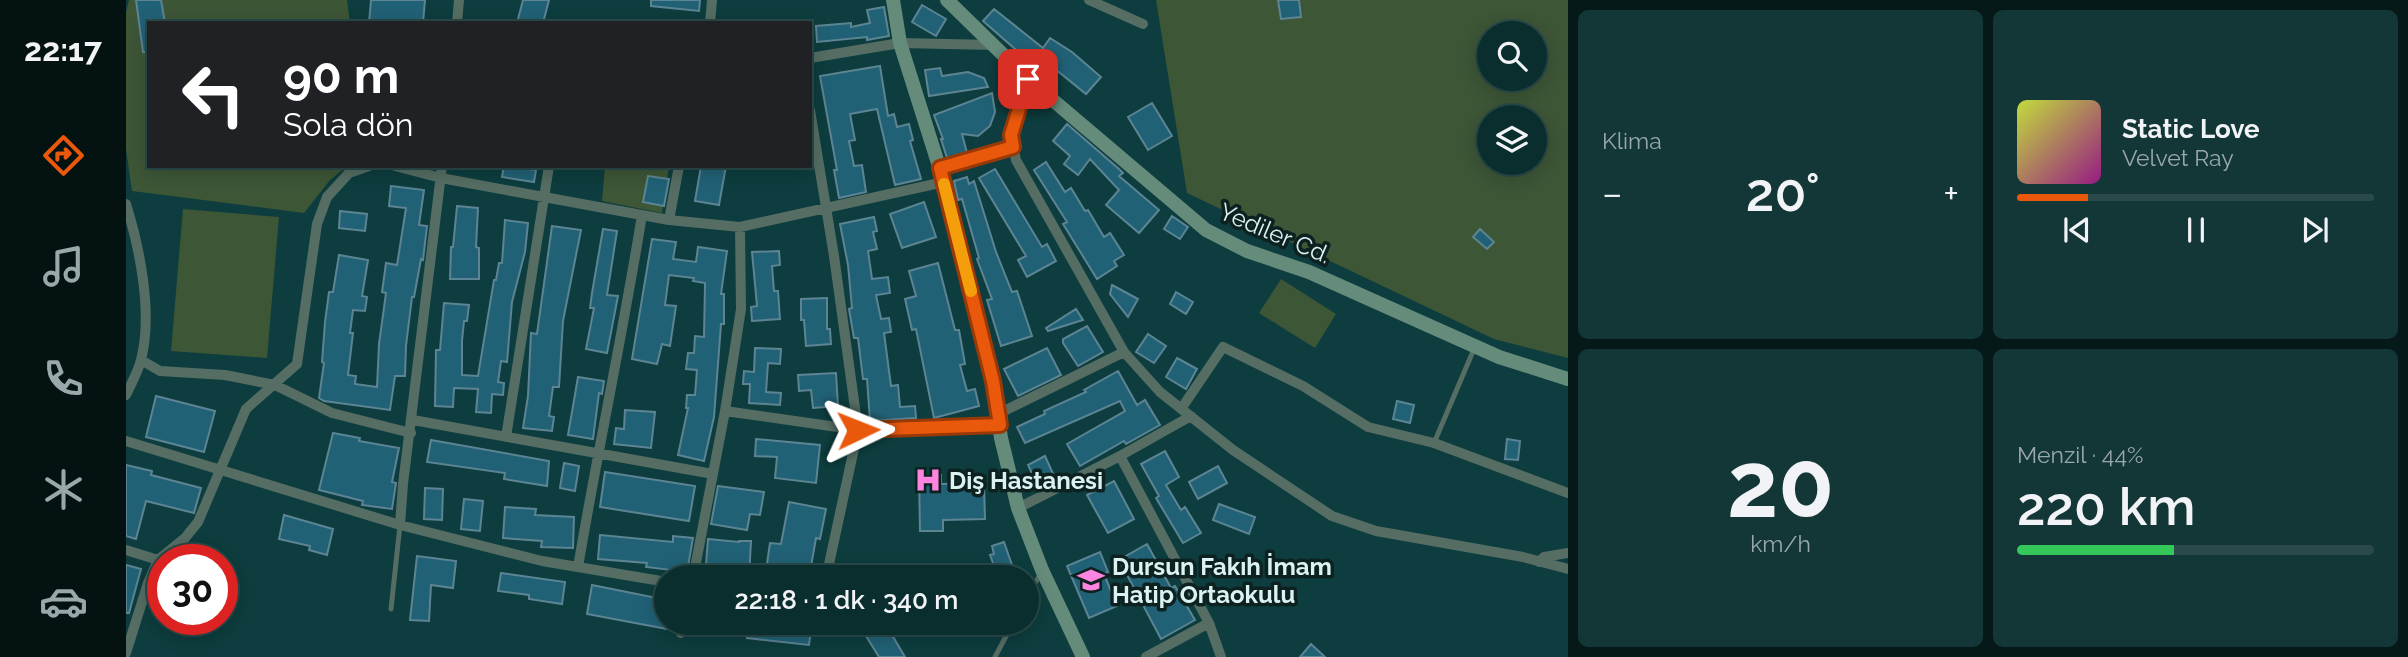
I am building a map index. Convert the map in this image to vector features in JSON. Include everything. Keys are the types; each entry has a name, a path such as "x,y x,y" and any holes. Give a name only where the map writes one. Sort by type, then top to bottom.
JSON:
{"street":[{"path":"458,21 459,0"},
{"path":"710,21 712,0"},
{"path":"893,0 900,43 942,175 993,381 1018,508 1042,570 1083,657"},
{"name":"Yediler Cd.","path":"947,0 1028,79 1206,230 1247,251 1309,272 1475,347 1532,369 1568,379"},
{"path":"1089,0 1143,23"},
{"path":"812,58 900,43 995,45"},
{"path":"1028,79 1011,135 1016,160 1124,352 1160,392 1233,450 1332,516 1376,531 1523,557 1568,569"},
{"path":"812,122 858,430 829,565"},
{"path":"410,168 441,172 544,197 668,220 740,228 826,209 942,175 1013,147"},
{"path":"178,544 198,522 246,409 297,364 317,224 327,197 349,173 363,168"},
{"path":"506,437 549,168"},
{"path":"668,220 679,168"},
{"path":"400,525 441,172"},
{"path":"126,204 136,236 145,321 141,360 126,395"},
{"path":"578,567 642,215"},
{"path":"696,565 741,309 740,228"},
{"path":"1181,409 1223,346 1303,386 1368,427 1433,443 1568,493"},
{"path":"725,411 858,430 999,419 1124,352"},
{"path":"141,360 160,371 225,375 275,385 332,413 411,433"},
{"path":"1018,508 1191,416"},
{"path":"413,420 713,474"},
{"path":"126,440 400,525 542,561 654,580"},
{"path":"1120,456 1209,623 1221,657"},
{"path":"126,550 147,557"},
{"path":"1539,562 1544,557 1568,553"},
{"path":"126,653 147,586"},
{"path":"1146,657 1209,623"}],"lane":[{"path":"1433,443 1475,347"},
{"path":"390,609 400,525"},
{"path":"1039,575 1042,570"},
{"path":"995,657 1007,635"}],"green space":[{"path":"129,0 347,0 350,21 147,21 147,168 345,168 330,180 304,213 132,191 126,149 126,12"},
{"path":"1156,0 1568,0 1568,358 1494,339 1187,193"},
{"path":"605,168 669,168 662,213 602,201"},
{"path":"183,209 279,217 267,358 171,351"},
{"path":"1281,279 1336,314 1315,348 1259,313"}],"building":[{"path":"136,0 161,0 165,21 147,21 147,52 143,52"},
{"path":"371,0 425,0 423,21 369,21"},
{"path":"523,0 549,0 544,21 518,21"},
{"path":"651,0 700,0 699,11 651,6"},
{"path":"1278,0 1299,0 1301,17 1281,19"},
{"path":"922,5 946,19 936,36 912,22"},
{"path":"884,7 889,36 867,40 867,37 817,42 816,26 851,23 851,27 870,23 867,10"},
{"path":"994,9 1043,48 1050,38 1072,52 1101,77 1086,94 1049,64 1047,67 1026,53 1023,56 983,21"},
{"path":"880,66 888,116 894,114 897,127 909,124 913,140 910,141 921,179 895,185 877,109 850,114 855,140 849,141 854,166 862,165 866,192 839,198 834,170 837,170 820,76"},
{"path":"940,68 942,76 968,72 984,78 988,87 929,96 925,70"},
{"path":"992,93 995,112 990,126 978,136 962,134 967,153 947,158 934,115"},
{"path":"1152,103 1172,136 1148,150 1128,117"},
{"path":"1067,124 1119,169 1123,173 1119,176 1159,210 1139,233 1106,205 1119,190 1090,159 1078,175 1064,164 1070,156 1053,141"},
{"path":"1046,162 1065,192 1071,188 1104,237 1110,233 1124,255 1114,261 1117,266 1097,279 1063,224 1067,222 1034,170"},
{"path":"504,168 536,170 534,182 502,177"},
{"path":"701,168 726,168 719,205 695,201"},
{"path":"995,169 1042,247 1047,244 1056,261 1027,277 1018,260 1026,256 979,178"},
{"path":"648,176 669,179 664,206 643,202"},
{"path":"967,177 969,184 974,181 996,252 1012,292 1017,291 1032,336 1001,346 987,300 992,299 954,181"},
{"path":"391,186 424,190 419,225 427,226 423,260 421,259 412,297 405,376 395,376 390,410 324,401 319,398 324,363 325,322 329,292 333,292 339,255 368,260 362,296 367,297 365,311 353,310 348,375 356,376 355,384 377,387 379,344 386,293 382,292 386,263 397,265 406,208 389,206"},
{"path":"924,202 936,237 902,248 890,214"},
{"path":"457,206 478,208 476,247 479,248 479,279 450,279"},
{"path":"340,211 367,214 365,231 339,228"},
{"path":"1172,216 1188,227 1180,239 1164,229"},
{"path":"874,217 877,231 873,232 877,249 868,251 872,279 888,277 890,293 876,295 881,319 889,318 891,332 884,333 891,386 898,385 900,407 915,406 916,418 870,421 867,379 863,379 858,338 854,338 849,309 852,308 848,265 840,224"},
{"path":"505,220 528,223 525,252 512,302 507,362 501,361 498,382 504,383 503,395 492,394 491,413 476,412 478,389 454,388 453,407 435,406 436,350 440,350 444,303 469,305 462,341 462,375 478,376 494,280 499,263 502,263"},
{"path":"552,226 581,230 563,321 559,387 553,387 549,416 554,417 552,431 523,428 528,396 531,333 537,334"},
{"path":"603,229 617,231 607,295 618,296 607,353 586,349 594,308 590,308"},
{"path":"1480,229 1494,242 1487,249 1473,237"},
{"path":"652,239 676,242 673,259 696,262 698,247 727,251 721,294 724,294 724,324 721,324 714,417 704,461 678,455 688,408 687,395 695,395 697,370 686,369 688,353 694,353 695,336 704,337 705,283 693,281 694,278 669,275 665,305 676,306 670,346 662,344 657,364 632,359"},
{"path":"779,251 780,265 772,266 774,291 778,291 780,319 752,321 751,307 757,306 752,252"},
{"path":"938,263 955,330 959,330 965,364 960,365 967,391 975,389 979,406 934,418 916,329 912,330 905,299 916,296 909,271"},
{"path":"1112,285 1138,299 1128,317 1110,294"},
{"path":"1176,292 1193,302 1186,314 1170,304"},
{"path":"827,298 827,329 830,329 831,344 806,346 804,320 801,320 801,299"},
{"path":"1076,309 1083,320 1048,331 1046,328"},
{"path":"1087,326 1103,352 1078,366 1063,339"},
{"path":"1148,334 1166,346 1154,363 1136,352"},
{"path":"755,348 781,349 780,364 768,363 766,392 781,393 780,405 749,403 750,384 743,384 744,371 754,372"},
{"path":"1047,348 1061,375 1018,396 1004,369"},
{"path":"1177,358 1197,369 1186,389 1166,377"},
{"path":"1118,371 1137,405 1145,400 1160,425 1126,444 1124,441 1080,466 1067,444 1125,411 1120,401 1025,443 1017,427 1086,392 1084,390"},
{"path":"836,373 838,406 813,408 811,390 799,391 798,375"},
{"path":"578,377 604,381 602,394 599,393 593,439 568,435"},
{"path":"156,396 215,411 204,452 146,437"},
{"path":"1397,401 1414,405 1410,423 1393,419"},
{"path":"625,410 655,412 651,448 614,444 616,428 624,429"},
{"path":"333,433 399,448 392,482 396,483 392,509 362,505 363,501 319,490"},
{"path":"756,439 820,445 816,483 775,478 777,457 755,456"},
{"path":"1507,439 1520,441 1518,460 1505,459"},
{"path":"431,440 549,461 547,486 504,479 505,473 427,462"},
{"path":"1165,451 1179,477 1166,485 1181,510 1185,507 1201,533 1183,543 1156,498 1159,496 1141,464"},
{"path":"1045,456 1055,478 1038,486 1028,465"},
{"path":"564,463 579,466 575,491 560,488"},
{"path":"126,465 152,471 151,475 201,488 194,513 146,501 136,539 126,536"},
{"path":"1218,466 1227,483 1198,499 1189,482"},
{"path":"605,472 695,486 689,521 600,507"},
{"path":"941,475 941,484 984,483 985,519 943,520 943,531 920,531 919,476"},
{"path":"1114,481 1134,519 1108,533 1087,495"},
{"path":"718,486 764,492 760,515 750,514 747,530 711,524"},
{"path":"425,488 443,489 442,520 424,519"},
{"path":"464,499 483,501 480,531 461,529"},
{"path":"789,502 826,509 820,539 816,538 811,565 767,565 770,543 781,544"},
{"path":"1219,504 1255,517 1249,534 1213,520"},
{"path":"505,507 536,509 535,515 574,517 573,548 541,547 542,541 503,538"},
{"path":"284,515 333,529 327,555 309,550 310,546 279,539"},
{"path":"600,535 673,542 673,536 693,538 688,565 654,565 654,568 646,567 647,563 598,559"},
{"path":"708,539 751,541 750,565 706,565"},
{"path":"1004,542 1012,565 994,565 990,555 994,554 992,546"},
{"path":"1147,544 1171,588 1175,586 1195,620 1161,639 1119,560"},
{"path":"1100,552 1108,572 1104,574 1117,606 1089,618 1067,566"},
{"path":"417,556 456,561 453,588 431,585 429,621 410,620"},
{"path":"126,565 141,569 129,613 126,613"},
{"path":"501,573 565,582 562,604 529,599 529,595 498,591"},
{"path":"592,585 654,597 654,627 587,614"},
{"path":"748,635 810,635 809,645 747,638"},
{"path":"865,635 892,635 905,657 879,657"},
{"path":"1311,644 1325,657 1300,657"}],"slow traffic":[{"path":"944,184 971,291"}],"place":[{"name":"Diş Hastanesi","path":"928,480"},
{"name":"Dursun Fakıh İmam Hatip Ortaokulu","path":"1091,580"}],"route":[{"path":"858,430 1000,425 993,381 940,168 1013,147 1011,135 1028,79"}]}
